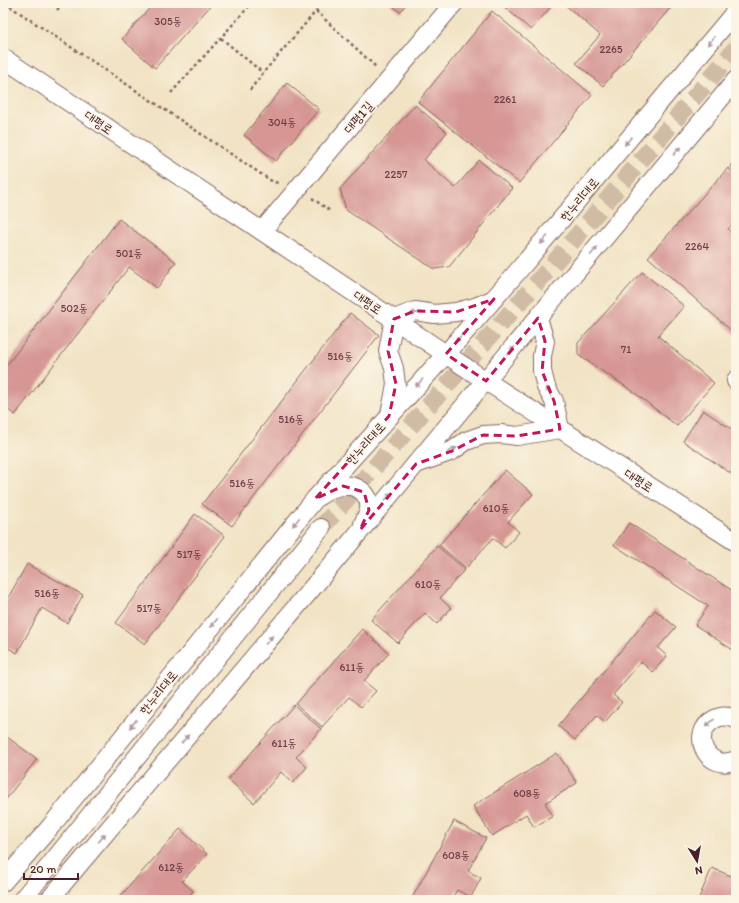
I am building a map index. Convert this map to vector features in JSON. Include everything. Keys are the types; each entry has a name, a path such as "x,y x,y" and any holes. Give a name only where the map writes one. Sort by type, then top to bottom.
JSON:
{"street":[{"name":"대평1길","path":"262,230 454,3"},
{"name":"한누리대로","path":"3,882 56,820 314,499 494,299 736,11"},
{"name":"대평로","path":"3,58 486,381 736,542"},
{"path":"49,900 486,381 736,80"},
{"path":"389,416 394,400 396,384 394,368 388,352 394,319 415,311 435,314 456,312 476,307 494,299"},
{"path":"416,464 452,451 466,441 483,434 517,436 560,429 554,401 546,387 542,371 542,356 545,341 538,318"},
{"path":"314,499 328,490 343,486 356,487 364,492 369,500 369,510 360,530"},
{"path":"22,900 322,528"},
{"path":"736,719 725,716 718,717 712,720 702,733 702,742 708,756 715,761 723,763 736,760"}],"path":[{"path":"5,3 273,182 285,184"},
{"path":"57,10 63,3"},
{"path":"171,93 252,3"},
{"path":"250,90 323,3"},
{"path":"316,10 376,68"},
{"path":"221,38 263,73"}],"highlighted area":[{"path":"494,299 446,354 486,381 538,318 545,341 542,371 554,401 560,429 517,436 483,435 452,451 416,464 360,530 369,510 364,492 343,486 315,499 389,416 396,384 388,351 394,319 415,311 456,312"}],"building":[{"path":"154,3 213,3 155,68 122,39"},
{"path":"389,3 407,3 400,12"},
{"path":"500,3 554,3 531,30"},
{"path":"563,3 668,3 672,6 603,86 576,63 600,35"},
{"path":"492,11 592,95 519,183 418,102"},
{"path":"287,83 319,109 276,161 244,135"},
{"path":"415,105 447,132 424,160 455,188 479,160 512,188 449,267 434,269 346,210 340,189"},
{"path":"736,159 736,170 730,166"},
{"path":"728,168 736,175 736,220 728,229 736,236 735,334 648,257"},
{"path":"119,219 176,262 157,288 129,267 15,415 3,406 3,370"},
{"path":"642,272 684,306 658,336 714,383 677,426 631,390 578,355 578,343"},
{"path":"350,313 379,335 232,526 202,504"},
{"path":"703,410 736,432 736,477 683,441"},
{"path":"505,470 533,494 508,522 519,532 505,548 493,538 466,568 439,545"},
{"path":"195,514 225,536 145,644 116,623"},
{"path":"629,523 736,593 736,652 695,625 708,606 614,545"},
{"path":"437,546 465,569 440,598 451,608 437,624 425,613 398,643 371,620"},
{"path":"27,564 83,595 67,623 42,608 17,653 3,645 3,607"},
{"path":"655,610 676,627 658,648 667,656 653,672 641,662 613,695 622,702 605,722 597,715 575,740 558,726"},
{"path":"362,629 389,653 364,681 376,691 361,707 349,697 322,727 296,704"},
{"path":"294,705 321,729 296,757 307,767 293,783 281,772 254,803 228,779"},
{"path":"7,737 37,759 3,803 3,742"},
{"path":"557,753 577,783 545,803 553,816 534,827 526,814 492,836 473,806"},
{"path":"454,821 486,838 468,871 481,878 471,897 457,890 451,900 411,900"},
{"path":"180,829 207,854 182,881 193,891 186,900 171,900 167,897 165,900 117,900"},
{"path":"712,868 736,878 736,900 698,900"}],"tunnel":[{"path":"321,528 548,270 736,48"}]}
